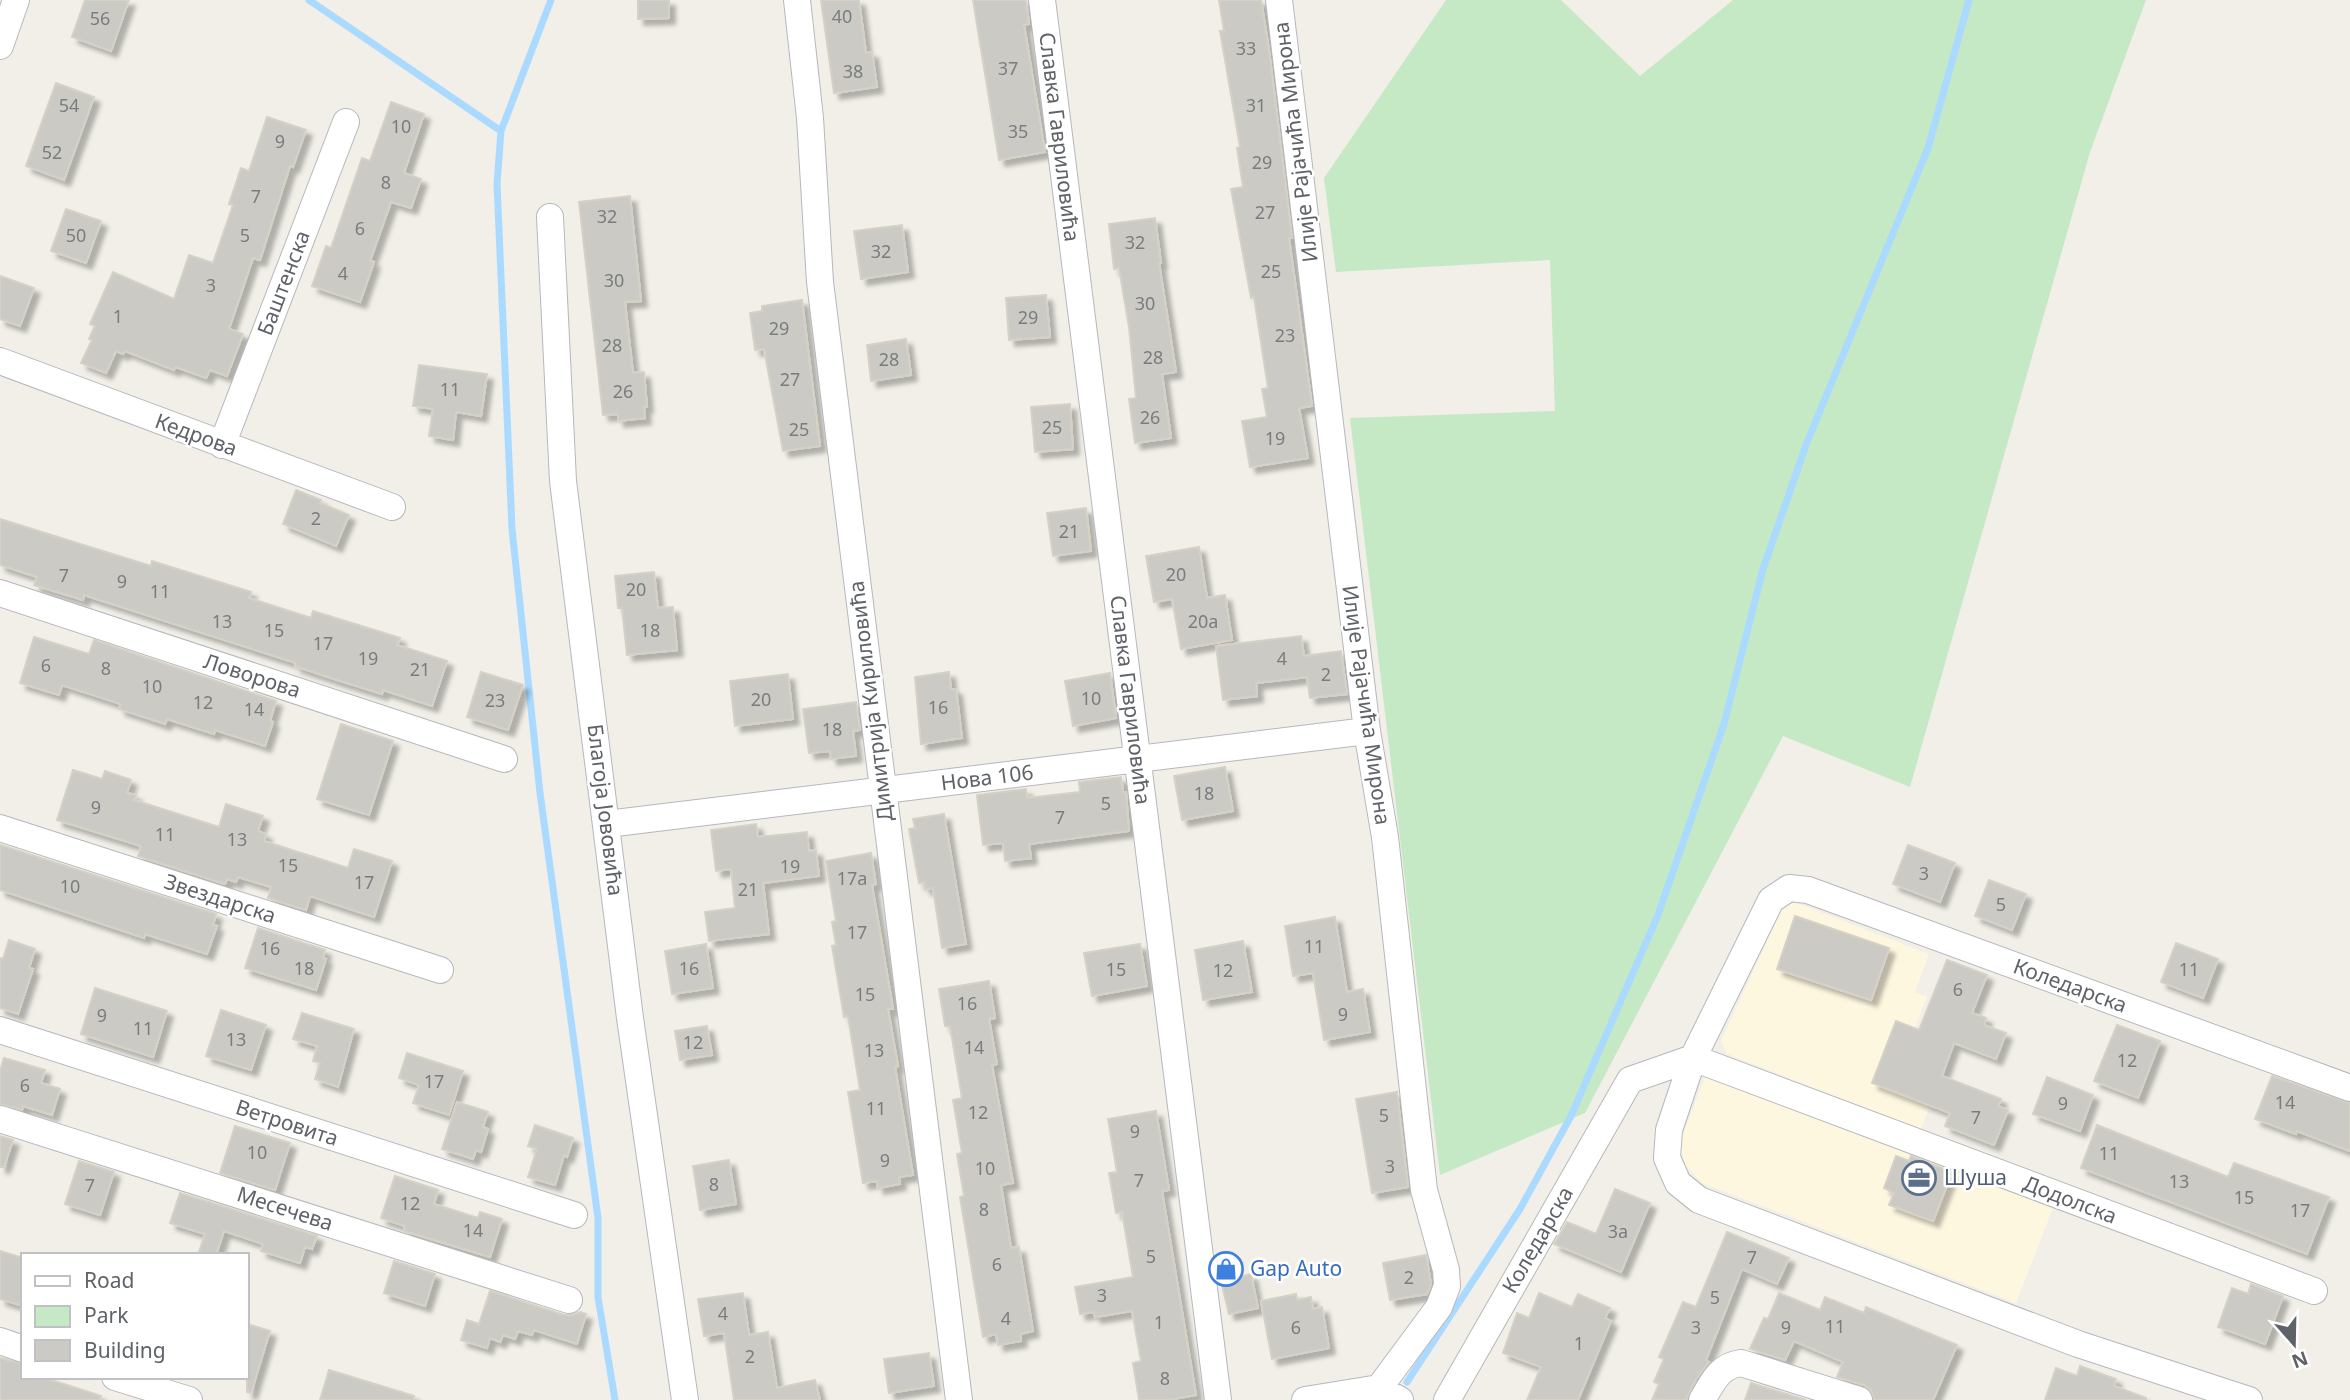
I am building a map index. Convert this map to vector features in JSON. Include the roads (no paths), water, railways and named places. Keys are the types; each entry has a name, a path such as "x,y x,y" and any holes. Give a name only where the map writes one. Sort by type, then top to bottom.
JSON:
{"street":[{"path":"0,46 16,0"},
{"name":"Димитрија Кириловића","path":"797,0 810,118 820,282 959,1400"},
{"name":"Славка Гавриловића","path":"1042,0 1218,1400"},
{"name":"Илије Рајачића Мирона","path":"1279,0 1367,731 1385,836 1424,1190 1446,1270 1447,1286 1439,1307 1390,1394"},
{"name":"Баштенска","path":"222,445 346,122"},
{"name":"Благоја Јововића","path":"550,217 563,481 630,1018 685,1400"},
{"name":"Кедрова","path":"0,362 392,507"},
{"name":"Ловорова","path":"0,593 504,759"},
{"name":"Нова 106","path":"607,824 1367,731"},
{"name":"Звездарска","path":"0,828 440,970"},
{"name":"Коледарска","path":"1693,1058 1771,900 1789,888 1808,890 2350,1088"},
{"name":"Ветровита","path":"0,1030 574,1215"},
{"path":"1630,1080 1693,1058"},
{"path":"1693,1058 1669,1130 1667,1158 1678,1183 1699,1200 2078,1344 2249,1400"},
{"name":"Додолска","path":"1693,1058 2314,1291"},
{"path":"1630,1080 1652,1082 1665,1089 1678,1103"},
{"name":"Коледарска","path":"1447,1400 1630,1080"},
{"name":"Месечева","path":"0,1119 569,1300"},
{"path":"0,1342 21,1348"},
{"path":"1702,1400 1723,1368 1741,1363 1859,1400"},
{"path":"121,1379 189,1400"},
{"path":"1306,1400 1390,1394"}],"waterway":[{"path":"309,0 501,131"},
{"path":"551,0 501,131 497,184 512,529 540,793 598,1218 598,1297 615,1400"},
{"path":"1407,1382 1520,1209 1571,1116 1658,915 1724,724 1763,569 1806,445 1928,148 1969,0"}],"place":[{"name":"Шуша","path":"1919,1178"},
{"name":"Gap Auto","path":"1226,1269"}]}
